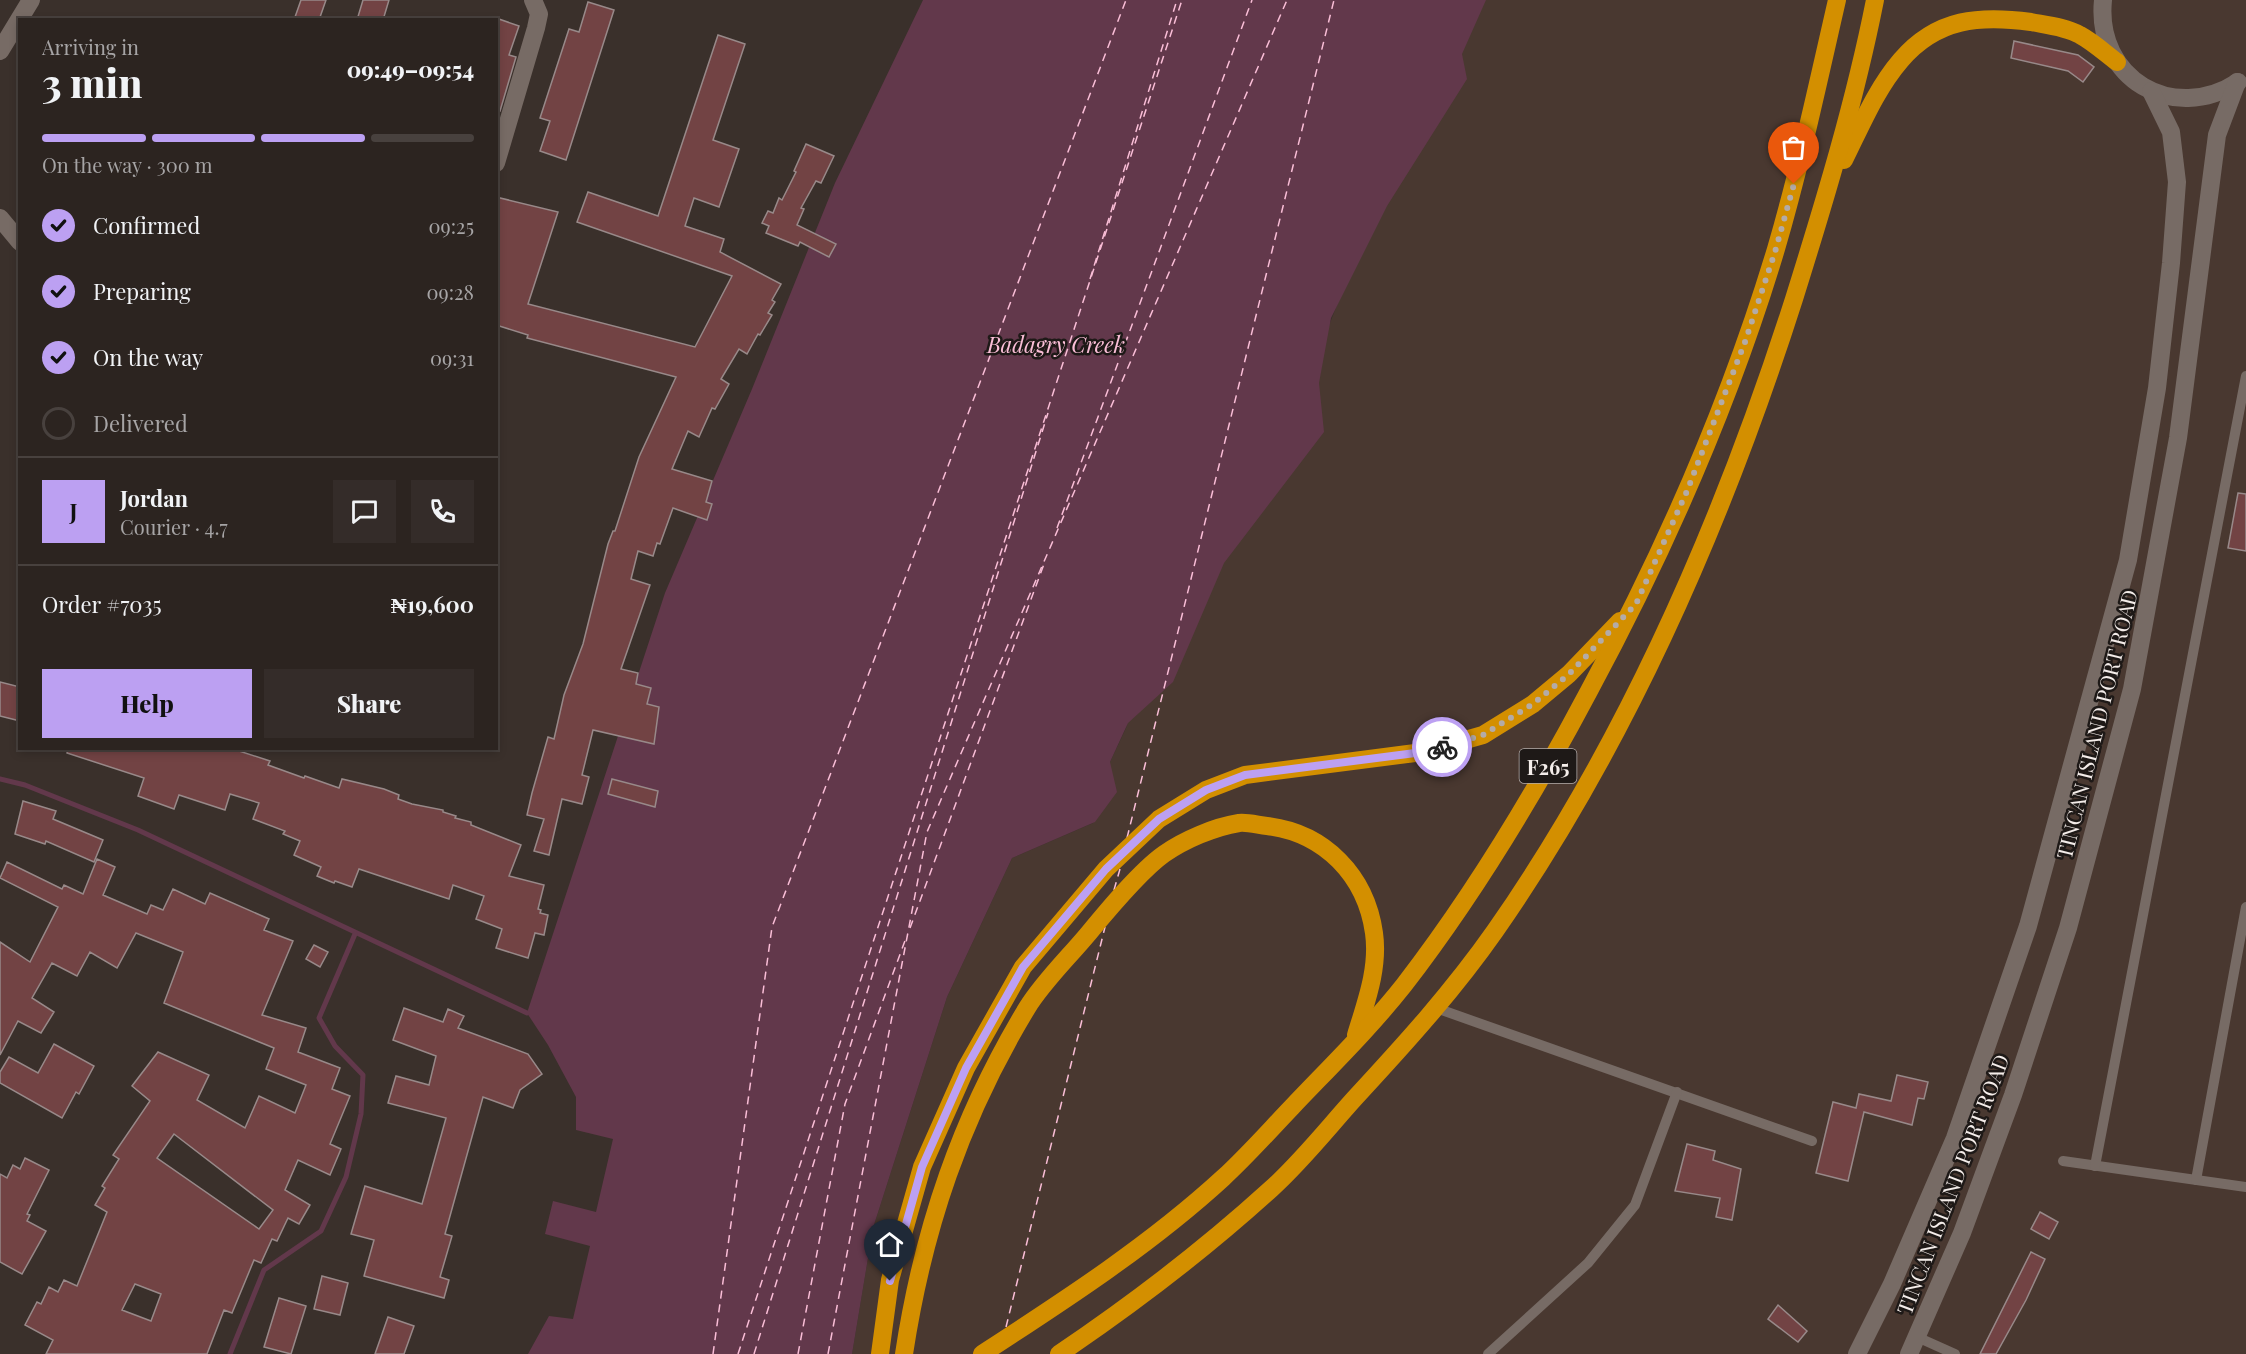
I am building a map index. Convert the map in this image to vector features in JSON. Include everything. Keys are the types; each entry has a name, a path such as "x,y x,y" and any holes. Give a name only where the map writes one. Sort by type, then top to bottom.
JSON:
{"highway":[{"name":"F265","path":"983,1354 1114,1264 1194,1204 1227,1175 1354,1042 1403,985 1489,864 1561,744 1636,604 1687,491 1745,342 1772,262 1800,162 1838,0"},
{"name":"F265","path":"1059,1354 1191,1259 1274,1186 1436,1008 1495,930 1556,834 1608,744 1664,636 1716,520 1764,391 1828,191 1875,0"},
{"path":"1828,191 1878,93 1902,60 1929,34 1967,20 2000,18 2050,25 2079,34 2117,62"},
{"path":"880,1354 890,1281 922,1167 966,1068 1023,967 1106,869 1159,819 1206,790 1245,775 1423,752 1483,735 1533,704 1569,674 1636,604"},
{"path":"904,1354 913,1293 939,1194 974,1108 1028,1006 1108,910 1163,855 1203,834 1240,823 1282,828 1314,841 1340,861 1363,890 1374,933 1375,968 1354,1042"}],"street":[{"path":"20,18 31,0"},
{"path":"498,156 536,28 539,14 533,0"},
{"path":"2103,0 2104,33 2117,62 2138,83 2151,91 2180,99 2195,98 2210,96 2242,79"},
{"path":"0,51 18,21"},
{"name":"TINCAN ISLAND PORT ROAD","path":"1909,1354 1962,1233 2017,1084 2068,928 2132,689 2178,438 2217,135 2242,79"},
{"name":"TINCAN ISLAND PORT ROAD","path":"1857,1354 1892,1284 1955,1138 2020,948 2128,560 2157,388 2171,263 2177,182 2171,132 2151,91"},
{"path":"0,218 18,240"}],"lane":[{"path":"2095,1166 2246,376"},
{"path":"2196,1180 2246,908"},
{"path":"1436,1008 1812,1141"},
{"path":"1488,1354 1588,1263 1635,1205 1677,1092"},
{"path":"2063,1161 2246,1187"},
{"path":"1917,1337 1954,1354"}],"shaded area":[{"path":"1458,0 2246,0 2246,1354 852,1354 873,1228 947,997 1012,858 1093,823 1110,762 1126,728 1153,647 1330,323"}],"water":[{"name":"Badagry Creek","path":"923,0 1486,0 1462,54 1467,79 1387,206 1331,318 1319,383 1324,432 1224,563 1173,682 1128,723 1110,762 1117,792 1095,822 1012,858 947,997 873,1228 852,1354 528,1354 549,1316 573,1319 590,1246 545,1234 553,1201 596,1212 613,1139 576,1130 576,1097 548,1045 527,1013 665,593 752,389 835,183"}],"building":[{"path":"301,0 326,0 320,18 295,18"},
{"path":"363,0 389,0 384,18 358,18"},
{"path":"588,2 614,10 566,160 540,151 550,121 540,118 569,29 579,32"},
{"path":"498,19 519,26 509,55 516,57 500,111 498,110"},
{"path":"718,35 745,44 713,140 739,149 719,207 694,198 685,226 724,239 720,252 781,284 772,300 775,302 768,313 772,315 747,354 739,349 721,379 729,384 715,409 712,408 699,437 688,431 672,469 712,481 706,502 712,504 707,520 673,508 660,544 657,543 653,556 638,551 631,579 650,585 621,669 638,673 636,684 651,688 647,704 659,707 654,744 593,730 582,775 589,777 582,804 562,799 549,855 534,851 544,819 527,815 532,793 548,737 554,739 564,695 583,644 608,544 615,531 639,457 676,377 527,338 528,335 498,326 498,197 558,212 528,304 695,347 732,276 577,222 588,192 658,216"},
{"path":"2014,41 2078,55 2094,67 2083,82 2068,71 2011,58"},
{"path":"806,144 834,156 821,183 816,181 801,208 804,209 797,225 836,244 829,257 800,242 798,246 766,233 769,226 762,223 768,211 773,213 779,198 782,200 796,172 794,171"},
{"path":"2238,493 2246,494 2246,551 2228,548"},
{"path":"0,682 18,686 18,720 0,716"},
{"path":"68,750 236,750 270,761 268,765 304,778 305,776 339,788 342,779 384,789 399,795 398,799 412,804 443,810 443,812 456,816 455,818 471,822 471,825 521,845 509,876 544,885 538,909 541,910 540,913 548,915 544,935 535,933 528,958 496,948 502,929 476,919 484,896 453,885 449,899 359,869 352,887 335,881 334,883 317,876 321,867 294,855 300,841 283,834 285,831 253,819 259,803 230,794 225,810 179,795 174,809 138,796 144,778 67,753"},
{"path":"612,779 658,791 655,807 608,794"},
{"path":"23,801 56,811 53,819 103,840 94,862 46,841 45,844 15,834"},
{"path":"97,859 115,867 103,895 147,914 151,905 163,910 173,889 205,904 210,893 269,919 264,930 293,941 262,1015 306,1028 298,1052 340,1068 332,1089 350,1096 330,1144 341,1149 330,1175 298,1160 285,1190 310,1205 299,1224 288,1218 277,1241 272,1239 261,1263 254,1260 232,1313 224,1310 207,1354 46,1354 53,1340 25,1325 37,1302 41,1304 49,1287 58,1292 64,1280 77,1286 107,1212 95,1205 105,1188 102,1186 119,1159 113,1155 150,1101 132,1086 158,1052 209,1075 197,1100 245,1128 259,1096 295,1113 306,1085 266,1069 274,1048 164,1003 183,952 136,933 117,968 90,952 77,976 52,963 32,998 54,1012 41,1033 18,1021 0,1055 0,942 30,962 58,907 0,878 7,862 62,889 64,885 83,894","holes":["174,1134 273,1210 259,1229 157,1158","135,1284 161,1294 151,1321 122,1310"]},
{"path":"314,945 328,952 320,967 306,959"},
{"path":"404,1008 443,1022 448,1009 464,1016 458,1028 528,1054 542,1074 520,1090 513,1108 483,1097 445,1234 452,1236 440,1277 449,1280 444,1298 364,1276 374,1240 351,1234 365,1186 422,1204 446,1118 388,1103 396,1076 429,1085 436,1056 393,1040"},
{"path":"54,1044 94,1066 79,1094 76,1092 62,1118 0,1083 0,1072 9,1057 38,1073"},
{"path":"1897,1075 1928,1082 1924,1099 1918,1098 1912,1125 1864,1112 1848,1181 1816,1173 1833,1102 1856,1108 1859,1094 1891,1101"},
{"path":"1687,1144 1715,1151 1713,1160 1741,1169 1732,1220 1716,1217 1720,1198 1675,1191"},
{"path":"25,1158 49,1170 27,1214 30,1215 27,1221 46,1231 22,1274 0,1262 0,1174 7,1178 13,1165 20,1169"},
{"path":"2040,1212 2058,1222 2049,1239 2031,1229"},
{"path":"2031,1252 2045,1259 2026,1300 1996,1354 1980,1354"},
{"path":"322,1276 348,1283 340,1315 314,1309"},
{"path":"279,1298 306,1306 291,1354 264,1347"},
{"path":"1778,1305 1807,1331 1798,1342 1768,1319"},
{"path":"388,1317 414,1326 404,1354 375,1354"}],"waterway":[{"path":"0,779 25,785 138,830 527,1013"},
{"path":"230,1354 264,1270 321,1231 346,1177 361,1114 363,1075 335,1046 319,1018 355,934"}],"ferry route":[{"path":"713,1354 772,927 1126,0"},
{"path":"1090,279 1177,0"},
{"path":"738,1354 1182,0"},
{"path":"1057,528 1252,0"},
{"path":"828,1354 927,832 1287,0"},
{"path":"1127,838 1334,0"},
{"path":"754,1354 1048,413"},
{"path":"910,928 1044,564"},
{"path":"1114,890 1120,869"},
{"path":"1006,1327 1105,927"},
{"path":"798,1354 845,1104 906,938"}],"way so far":[{"path":"1442,747 1483,735 1533,704 1569,674 1636,604 1687,491 1745,342 1775,252 1794,184"}],"route":[{"path":"890,1281 922,1167 966,1068 1023,967 1106,869 1159,819 1206,790 1245,775 1346,763 1423,752 1442,747"}]}
